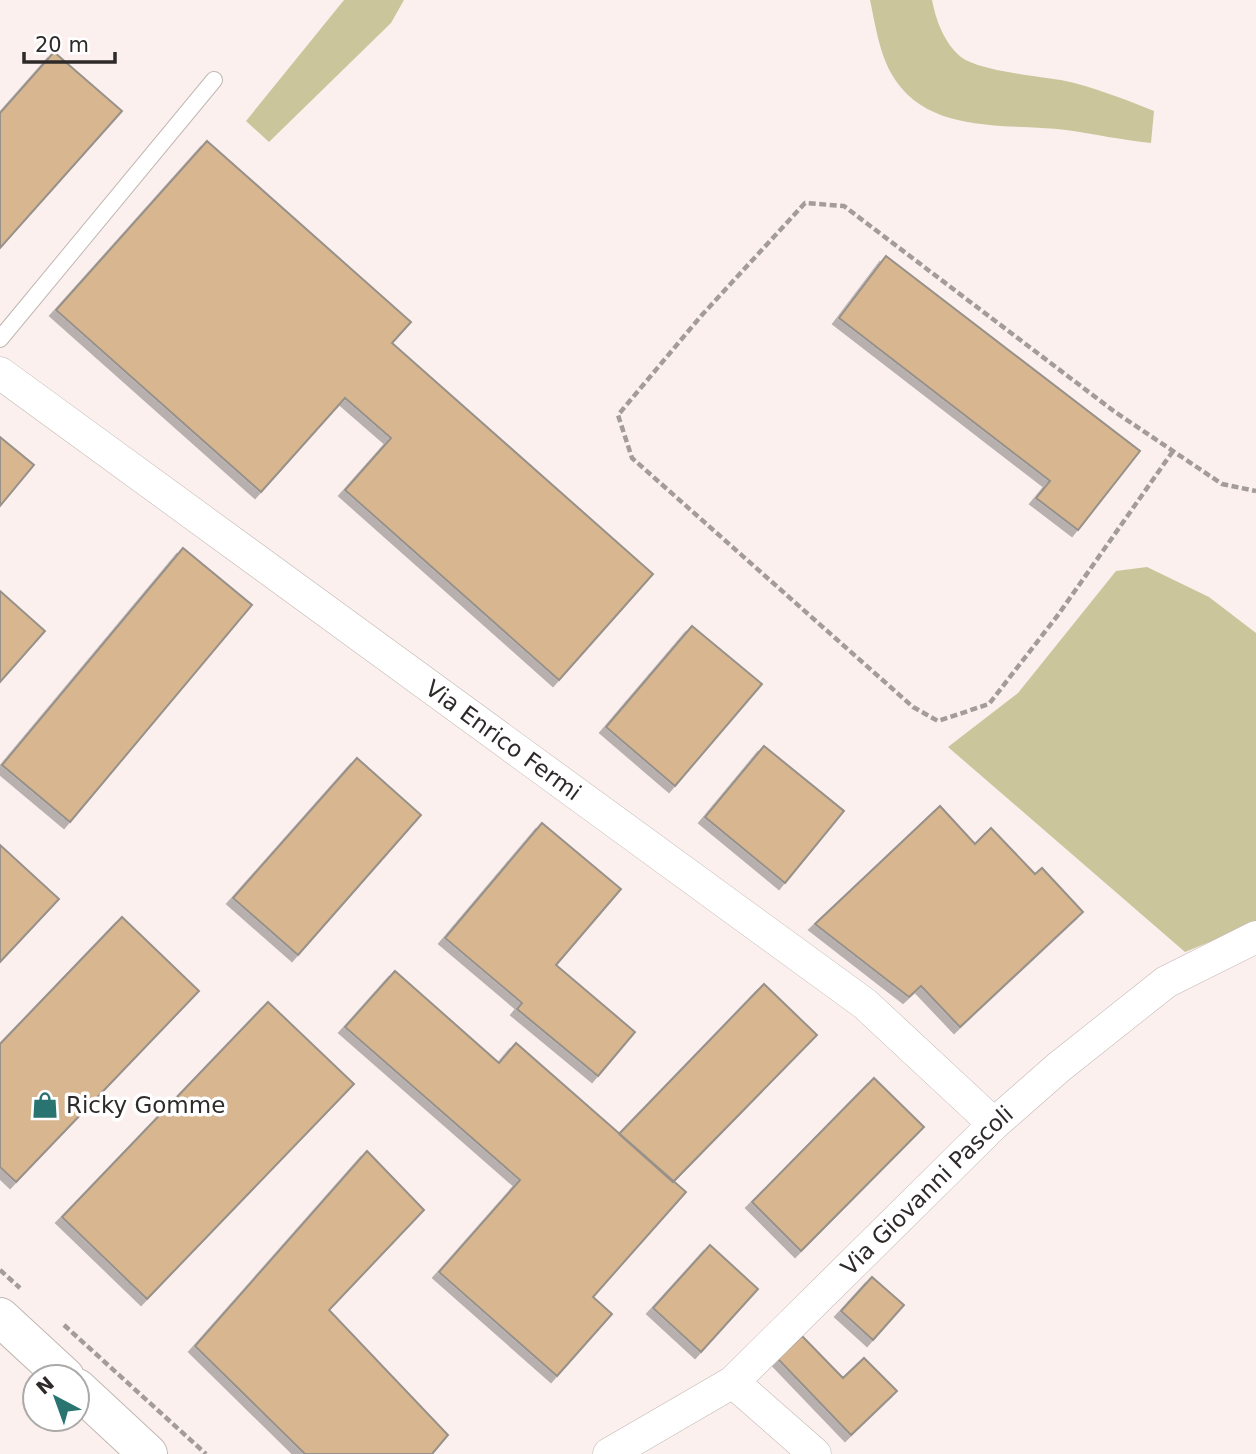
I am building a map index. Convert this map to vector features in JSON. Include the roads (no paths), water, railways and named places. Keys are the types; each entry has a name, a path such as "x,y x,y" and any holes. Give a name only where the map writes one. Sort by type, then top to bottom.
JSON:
{"street":[{"name":"Via Enrico Fermi","path":"0,373 865,1004 994,1124"},
{"name":"Via Giovanni Pascoli","path":"609,1454 733,1382 994,1124 1059,1067 1166,982 1256,937"},
{"path":"10,1303 55,1363"},
{"path":"733,1382 815,1454"},
{"path":"91,1401 148,1454"}],"lane":[{"path":"0,339 214,80"}],"place":[{"name":"Ricky Gomme","path":"45,1105"}]}
